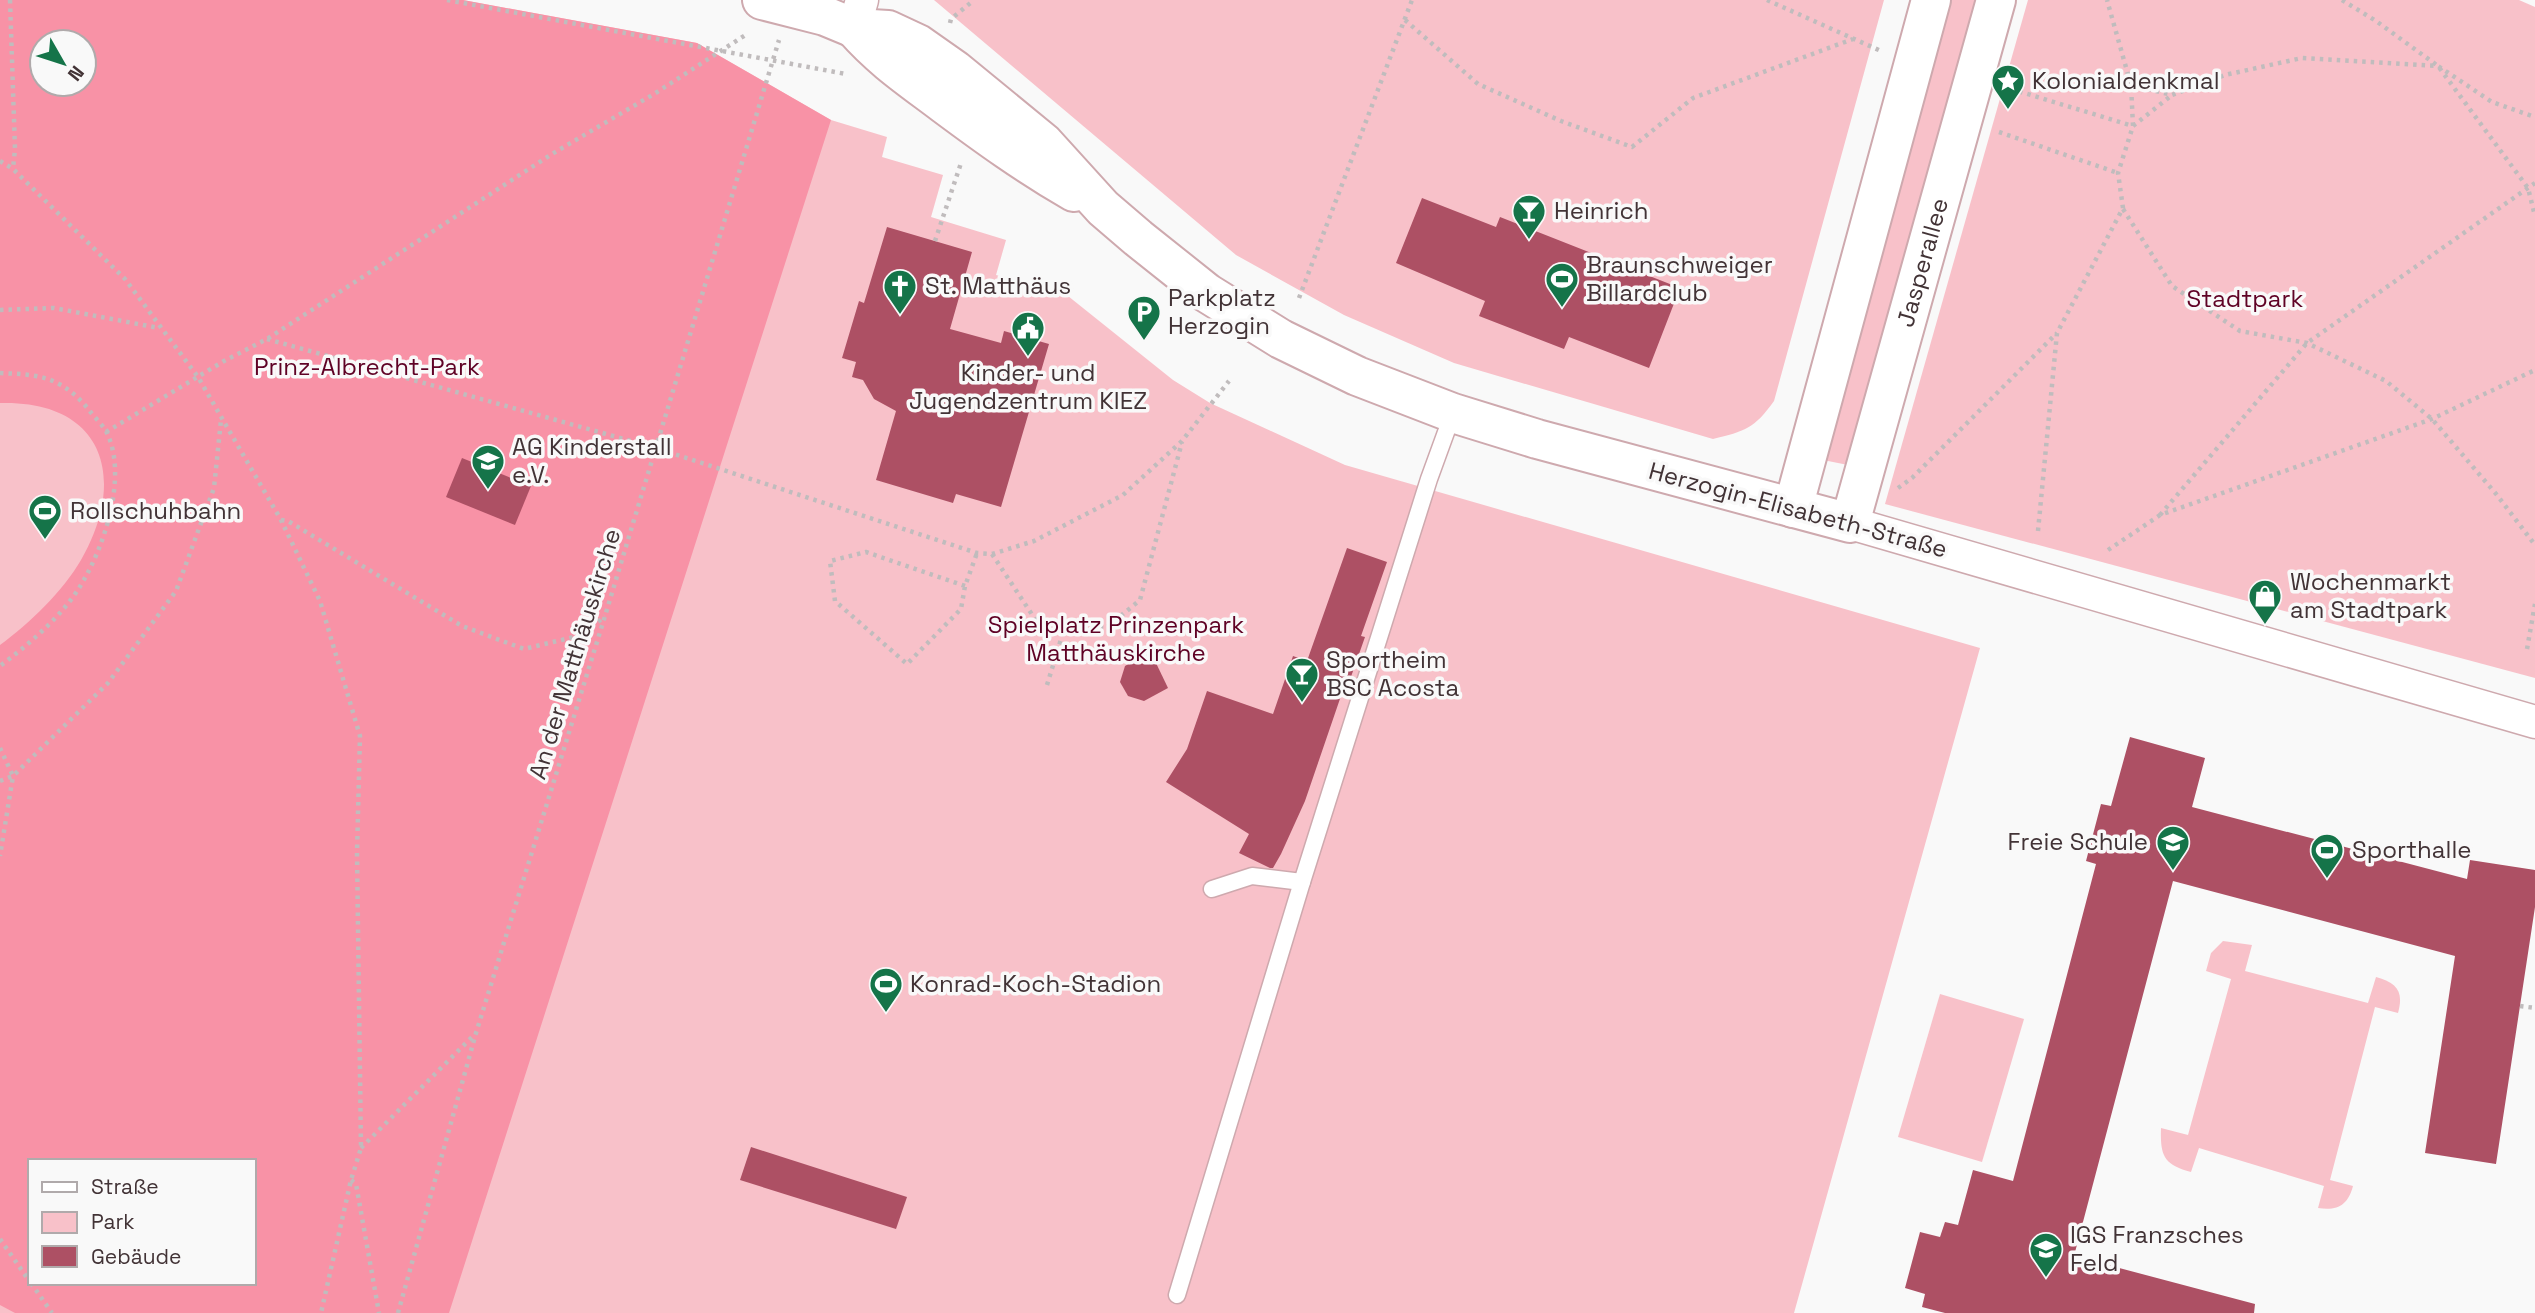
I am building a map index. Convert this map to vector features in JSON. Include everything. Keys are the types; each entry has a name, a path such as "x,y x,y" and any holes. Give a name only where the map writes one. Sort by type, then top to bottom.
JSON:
{"street":[{"path":"1793,508 1931,0"},
{"name":"Jasperallee","path":"1850,523 1996,0"},
{"name":"Herzogin-Elisabeth-Straße","path":"775,3 858,14 876,53 1025,164 1103,208 1207,293 1281,339 1357,376 1452,413 1537,439 1850,523 2535,722"}],"lane":[{"path":"1177,1295 1301,882 1452,413"},
{"path":"1212,889 1252,876 1301,882"}],"path":[{"path":"10,0 15,149 13,169"},
{"path":"447,0 858,77"},
{"path":"948,32 951,19 974,0"},
{"path":"1299,298 1412,0"},
{"path":"1767,0 1881,51"},
{"path":"2107,0 2130,85 2133,126 2118,173 2123,208 2172,286 2240,331 2306,343 2386,381 2432,419 2497,495 2535,545"},
{"path":"2342,0 2492,102 2535,117"},
{"path":"106,432 267,339 552,154 722,51 775,3"},
{"name":"An der Matthäuskirche","path":"398,1313 476,1032 606,616 773,60 775,3"},
{"path":"1405,20 1478,84 1561,121 1632,147 1693,98 1853,39"},
{"path":"2133,126 2172,95 2225,75 2302,58 2438,66"},
{"path":"2438,66 2528,188 2535,216"},
{"path":"2130,85 2172,95"},
{"path":"2011,89 2133,126"},
{"path":"1998,132 2118,173"},
{"path":"936,241 965,152"},
{"path":"0,161 13,169 125,279 198,377 281,520 320,601 360,736 357,853 361,1148 351,1180 321,1313"},
{"path":"2160,515 2306,343 2535,183"},
{"path":"1850,523 1912,478 2057,333 2123,208"},
{"path":"0,310 54,308 160,328"},
{"path":"2038,531 2057,333"},
{"path":"267,339 656,448 977,552 992,554 1034,541 1123,495 1182,441 1229,381"},
{"path":"2108,550 2160,515 2432,419 2535,370"},
{"path":"0,373 28,375 56,382 77,395 106,432 116,464 110,513 99,552 78,590 31,643 0,666"},
{"path":"0,782 13,776 108,683 176,591 214,488 221,417"},
{"path":"992,554 1037,622 1106,628 1140,600 1182,441"},
{"path":"281,520 288,521 462,626 524,649 582,635 606,616"},
{"path":"965,586 866,552 830,561 835,601 907,664 961,609 965,586 977,552"},
{"path":"2527,649 2535,604"},
{"path":"1046,685 1062,636"},
{"path":"0,748 13,776 0,856"},
{"path":"2520,1006 2535,1008"},
{"path":"361,1148 476,1032"},
{"path":"351,1180 356,1184 379,1313"},
{"path":"0,1239 28,1279"},
{"path":"32,1285 52,1313"}],"green space":[{"name":"Spielplatz Prinzenpark Matthäuskirche","path":"0,0 463,0 697,43 831,120 887,137 882,157 943,175 931,217 1006,240 996,275 1068,296 1173,380 1210,403 1345,465 1980,648 1794,1313 0,1313"},
{"name":"Prinz-Albrecht-Park","path":"0,0 463,0 697,43 831,120 449,1313 15,1313 0,1305 0,645 45,606 65,583 81,560 95,530 103,500 103,473 97,450 84,430 63,415 35,406 0,403"},
{"path":"934,0 1884,0 1774,401 1761,418 1748,428 1713,439 1454,363 1344,315 1236,255"},
{"path":"1950,0 1980,0 1853,466 1823,460"},
{"name":"Stadtpark","path":"2028,0 2519,0 2535,7 2535,678 1885,504"},
{"path":"2223,941 2252,945 2245,971 2368,1003 2376,977 2389,982 2397,989 2400,999 2398,1013 2375,1007 2330,1180 2353,1186 2345,1202 2337,1207 2318,1208 2324,1186 2199,1148 2191,1172 2169,1162 2163,1152 2161,1128 2188,1135 2231,979 2206,971 2211,953"},
{"path":"1940,994 2024,1019 1982,1162 1898,1137"}],"building":[{"path":"1422,198 1496,227 1500,217 1680,288 1649,368 1569,337 1564,349 1479,316 1485,301 1396,263"},
{"path":"887,227 972,252 950,329 1001,343 1004,331 1049,344 1001,507 956,494 953,503 876,480 896,411 874,399 863,380 852,377 856,362 842,358 859,301 864,303"},
{"name":"AG Kinderstall e.V.","path":"462,458 531,486 515,525 446,497"},
{"path":"1347,548 1387,562 1361,636 1365,637 1346,691 1343,690 1305,801 1281,854 1273,868 1270,868 1239,853 1249,834 1166,782 1187,749 1207,691 1273,714 1293,656 1307,661"},
{"path":"1139,658 1156,663 1168,688 1144,701 1128,696 1120,682 1125,666"},
{"path":"2130,737 2205,758 2192,807 2467,879 2470,860 2535,870 2535,907 2496,1164 2425,1153 2455,956 2173,881 2074,1256 2255,1304 2254,1313 1945,1313 1922,1307 1925,1294 1905,1288 1920,1232 1940,1237 1945,1222 1958,1225 1973,1170 2013,1181 2096,864 2086,861 2101,804 2111,806"},
{"path":"751,1147 907,1197 896,1229 740,1180"}],"place":[{"name":"Kolonialdenkmal","path":"2008,111"},
{"name":"Heinrich","path":"1529,241"},
{"name":"Braunschweiger Billardclub","path":"1562,309"},
{"name":"St. Matthäus","path":"900,316"},
{"name":"Parkplatz Herzogin","path":"1144,342"},
{"name":"Kinder- und Jugendzentrum KIEZ","path":"1028,358"},
{"name":"AG Kinderstall e.V.","path":"488,491"},
{"name":"Rollschuhbahn","path":"45,541"},
{"name":"Wochenmarkt am Stadtpark","path":"2265,626"},
{"name":"Sportheim BSC Acosta","path":"1302,704"},
{"name":"Freie Schule","path":"2173,872"},
{"name":"Sporthalle","path":"2327,880"},
{"name":"Konrad-Koch-Stadion","path":"886,1014"},
{"name":"IGS Franzsches Feld","path":"2046,1279"}]}
